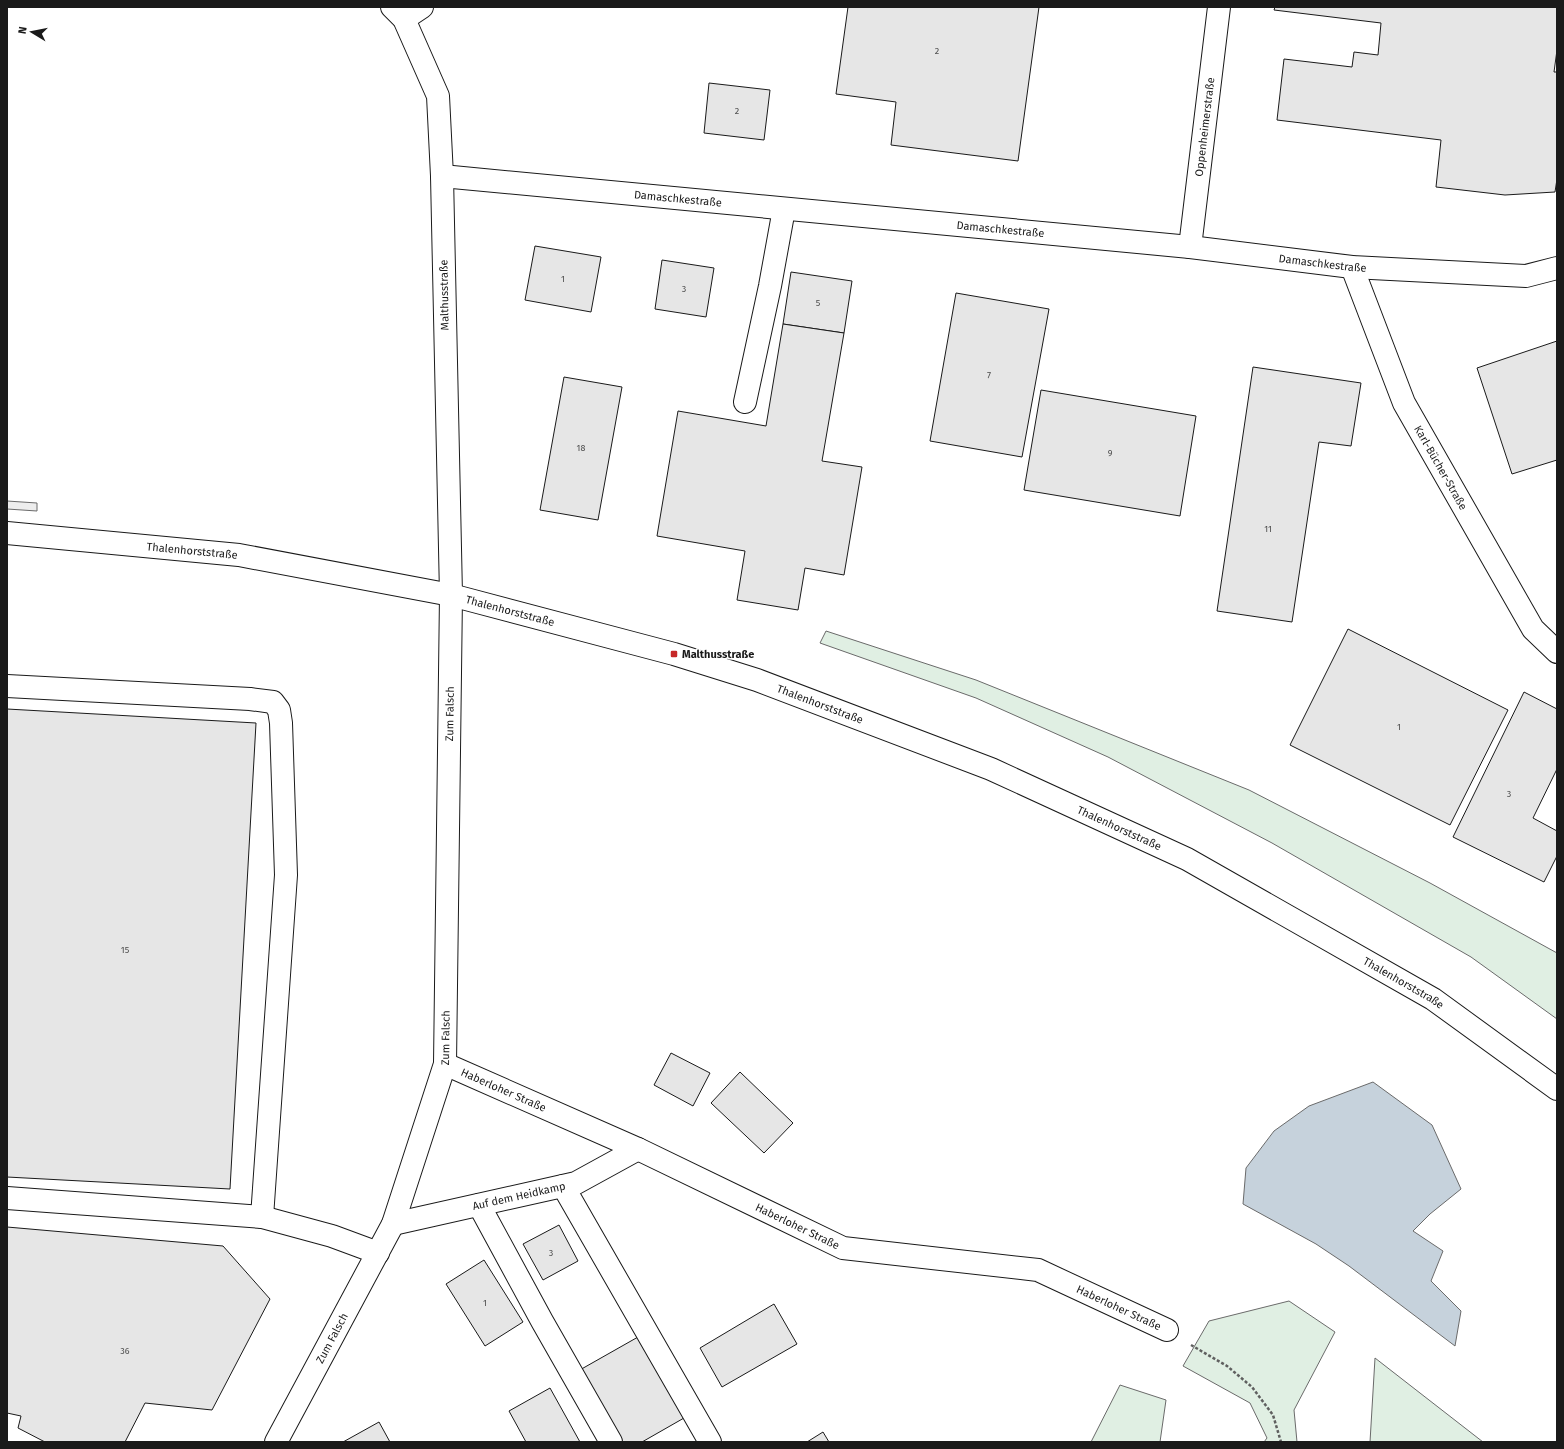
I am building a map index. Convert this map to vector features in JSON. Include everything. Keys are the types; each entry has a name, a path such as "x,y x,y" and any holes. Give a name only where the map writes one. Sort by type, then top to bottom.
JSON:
{"street":[{"path":"398,13 422,7"},
{"name":"Oppenheimerstraße","path":"1190,247 1219,7"},
{"name":"Malthusstraße","path":"398,13 438,96 442,176 451,595"},
{"name":"Damaschkestraße","path":"442,176 1190,247 1352,267 1526,276 1557,268"},
{"path":"746,402 784,209"},
{"name":"Karl-Bücher-Straße","path":"1352,267 1404,403 1533,629 1557,652"},
{"name":"Thalenhorststraße","path":"7,533 239,555 451,595 674,654 757,680 991,769 1187,859 1433,999 1557,1089"},
{"name":"Zum Falsch","path":"276,1442 393,1224 445,1064 451,595"},
{"path":"7,686 250,699 273,702 279,710 286,875 262,1217"},
{"name":"Haberloher Straße","path":"445,1064 638,1149 843,1248 1038,1270 1167,1330"},
{"name":"Auf dem Heidkamp","path":"393,1224 576,1183 638,1149"},
{"path":"562,1186 710,1442"},
{"path":"7,1198 262,1217 332,1236 378,1253"},
{"path":"479,1205 542,1321 611,1442"}],"path":[{"path":"1167,1330 1227,1366 1252,1387 1273,1415 1281,1442"}],"green space":[{"path":"826,631 976,680 1249,790 1430,883 1557,953 1557,1019 1471,957 1272,843 1108,757 976,698 820,643"},
{"path":"1289,1301 1335,1332 1294,1410 1297,1442 1264,1442 1267,1438 1250,1403 1183,1366 1209,1321"},
{"path":"1375,1358 1483,1442 1370,1442"},
{"path":"1120,1385 1166,1400 1160,1442 1091,1442"}],"shaded area":[{"path":"7,501 37,503 37,511 7,509"},
{"path":"1373,1082 1432,1125 1461,1189 1430,1214 1413,1231 1443,1251 1431,1281 1461,1311 1455,1346 1349,1266 1316,1244 1243,1204 1246,1168 1274,1131 1309,1106"}],"building":[{"path":"848,7 1039,7 1018,161 891,145 896,102 836,94"},
{"path":"1275,7 1557,7 1557,50 1554,72 1557,72 1557,179 1555,192 1505,195 1436,187 1441,140 1277,120 1284,59 1352,67 1354,52 1378,55 1381,23 1274,10"},
{"path":"709,83 770,90 764,140 704,133"},
{"path":"535,246 601,257 591,312 525,300"},
{"path":"662,260 714,268 706,317 655,309"},
{"path":"791,272 852,281 844,333 783,324"},
{"path":"956,293 1049,309 1022,457 930,441"},
{"path":"783,324 844,333 822,461 862,467 844,575 805,568 798,610 737,600 745,551 657,536 678,411 766,426"},
{"path":"1557,341 1557,460 1512,474 1477,368"},
{"path":"1253,367 1361,383 1351,446 1319,442 1292,622 1217,611"},
{"path":"564,377 622,387 598,520 540,510"},
{"path":"1041,390 1196,416 1180,516 1024,490"},
{"path":"1348,629 1508,710 1450,825 1290,745"},
{"path":"1524,692 1557,709 1557,769 1533,818 1557,831 1557,856 1544,882 1453,837"},
{"path":"7,709 256,723 230,1189 7,1177"},
{"path":"671,1053 710,1073 693,1106 654,1085"},
{"path":"740,1072 793,1123 764,1153 711,1103"},
{"path":"559,1225 578,1261 543,1280 523,1244"},
{"path":"7,1227 223,1246 270,1299 212,1410 145,1403 125,1442 45,1442 18,1428 21,1416 7,1413"},
{"path":"484,1260 523,1322 485,1346 446,1284"},
{"path":"774,1304 797,1344 722,1387 700,1348"},
{"path":"638,1337 684,1418 642,1442 619,1442 578,1371"},
{"path":"550,1388 580,1442 526,1442 509,1411"},
{"path":"379,1422 390,1442 343,1442"},
{"path":"823,1432 829,1442 807,1442"}],"place":[{"name":"Malthusstraße","path":"674,654"}]}
